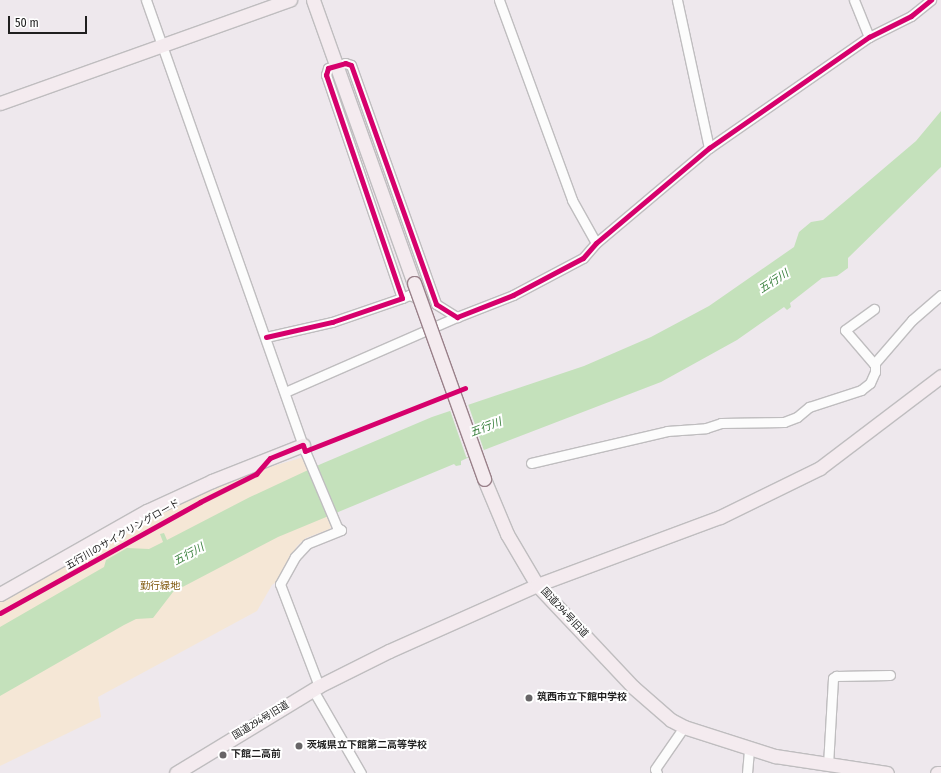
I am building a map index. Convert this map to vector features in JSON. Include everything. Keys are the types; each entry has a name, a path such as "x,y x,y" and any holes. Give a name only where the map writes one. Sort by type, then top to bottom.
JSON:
{"street":[{"path":"146,0 306,450 337,526 342,530 307,544 295,557 280,584 316,688 361,773"},
{"path":"0,103 290,0"},
{"path":"313,0 484,479 507,534 537,585 720,517 820,468 941,376"},
{"path":"499,0 572,200 596,243"},
{"path":"677,0 709,148"},
{"path":"854,0 869,37"},
{"path":"285,392 457,317 513,295 583,258 596,243 709,148 869,37 911,16 931,0"},
{"path":"402,298 326,74 328,68 336,64 345,63 351,65 436,304"},
{"path":"266,336 332,322 409,295 436,304 457,317"},
{"path":"874,364 912,320 941,295"},
{"path":"531,463 666,431 706,428 721,423 784,422 797,417 809,407 862,390 870,384 876,372 874,364 845,330 874,309"},
{"path":"1,591 147,511 212,481 306,450"},
{"name":"国道294号旧道","path":"176,773 316,688 389,651 537,585 655,708 684,727 775,756 887,773"},
{"path":"828,765 833,678 836,676 890,675"},
{"path":"657,773 655,768 684,727"},
{"path":"747,773 749,748"},
{"path":"937,773 941,772"}],"green space":[{"name":"勤行緑地","path":"304,457 332,523 330,529 306,538 297,546 279,580 272,585 257,611 98,697 101,717 0,766 0,601 177,504 242,475"}],"water":[{"name":"五行川","path":"941,111 941,167 848,258 848,268 837,276 822,278 790,303 791,307 787,310 784,307 737,340 661,382 484,450 461,461 461,465 456,466 454,464 278,537 173,592 153,618 136,619 124,625 0,696 0,627 104,567 106,560 127,548 149,549 163,542 160,534 164,533 167,540 250,497 321,464 432,417 584,366 651,337 709,306 794,247 799,232 811,222 823,220 916,141"}],"pier":[{"path":"468,404 484,451 466,457 450,410"}],"cycle path":[{"path":"266,337 332,322 402,298 326,75 328,68 345,63 351,65 436,304 457,317 513,295 583,258 596,243 709,148 869,37 911,16 931,0"},
{"name":"五行川のサイクリングロード","path":"0,613 200,502 256,474 270,458 303,445 305,451 465,388"}],"place":[{"name":"筑西市立下館中学校","path":"529,698"},
{"name":"茨城県立下館第二高等学校","path":"299,746"},
{"name":"下館二高前","path":"223,755"}]}
